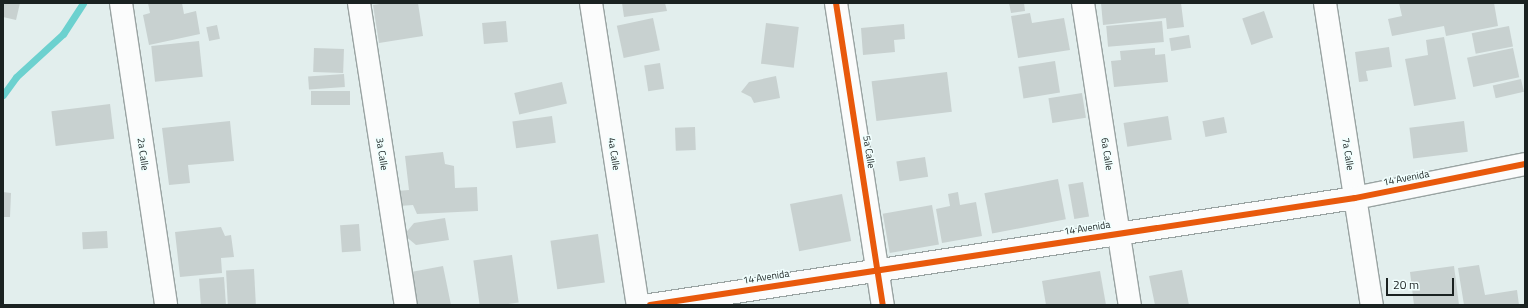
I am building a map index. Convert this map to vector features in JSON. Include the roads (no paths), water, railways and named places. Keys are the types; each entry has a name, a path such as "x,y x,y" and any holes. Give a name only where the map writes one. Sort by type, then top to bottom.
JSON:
{"street":[{"name":"2a Calle","path":"121,3 166,305"},
{"name":"3a Calle","path":"358,3 406,305"},
{"name":"4a Calle","path":"590,3 638,305"},
{"name":"5a Calle","path":"836,3 883,305"},
{"name":"6a Calle","path":"1083,3 1130,305"},
{"name":"7a Calle","path":"1325,3 1372,305"},
{"name":"14 Avenida","path":"650,305 1355,198 1525,164"}],"waterway":[{"path":"3,95 16,77 63,34 83,3"}]}
